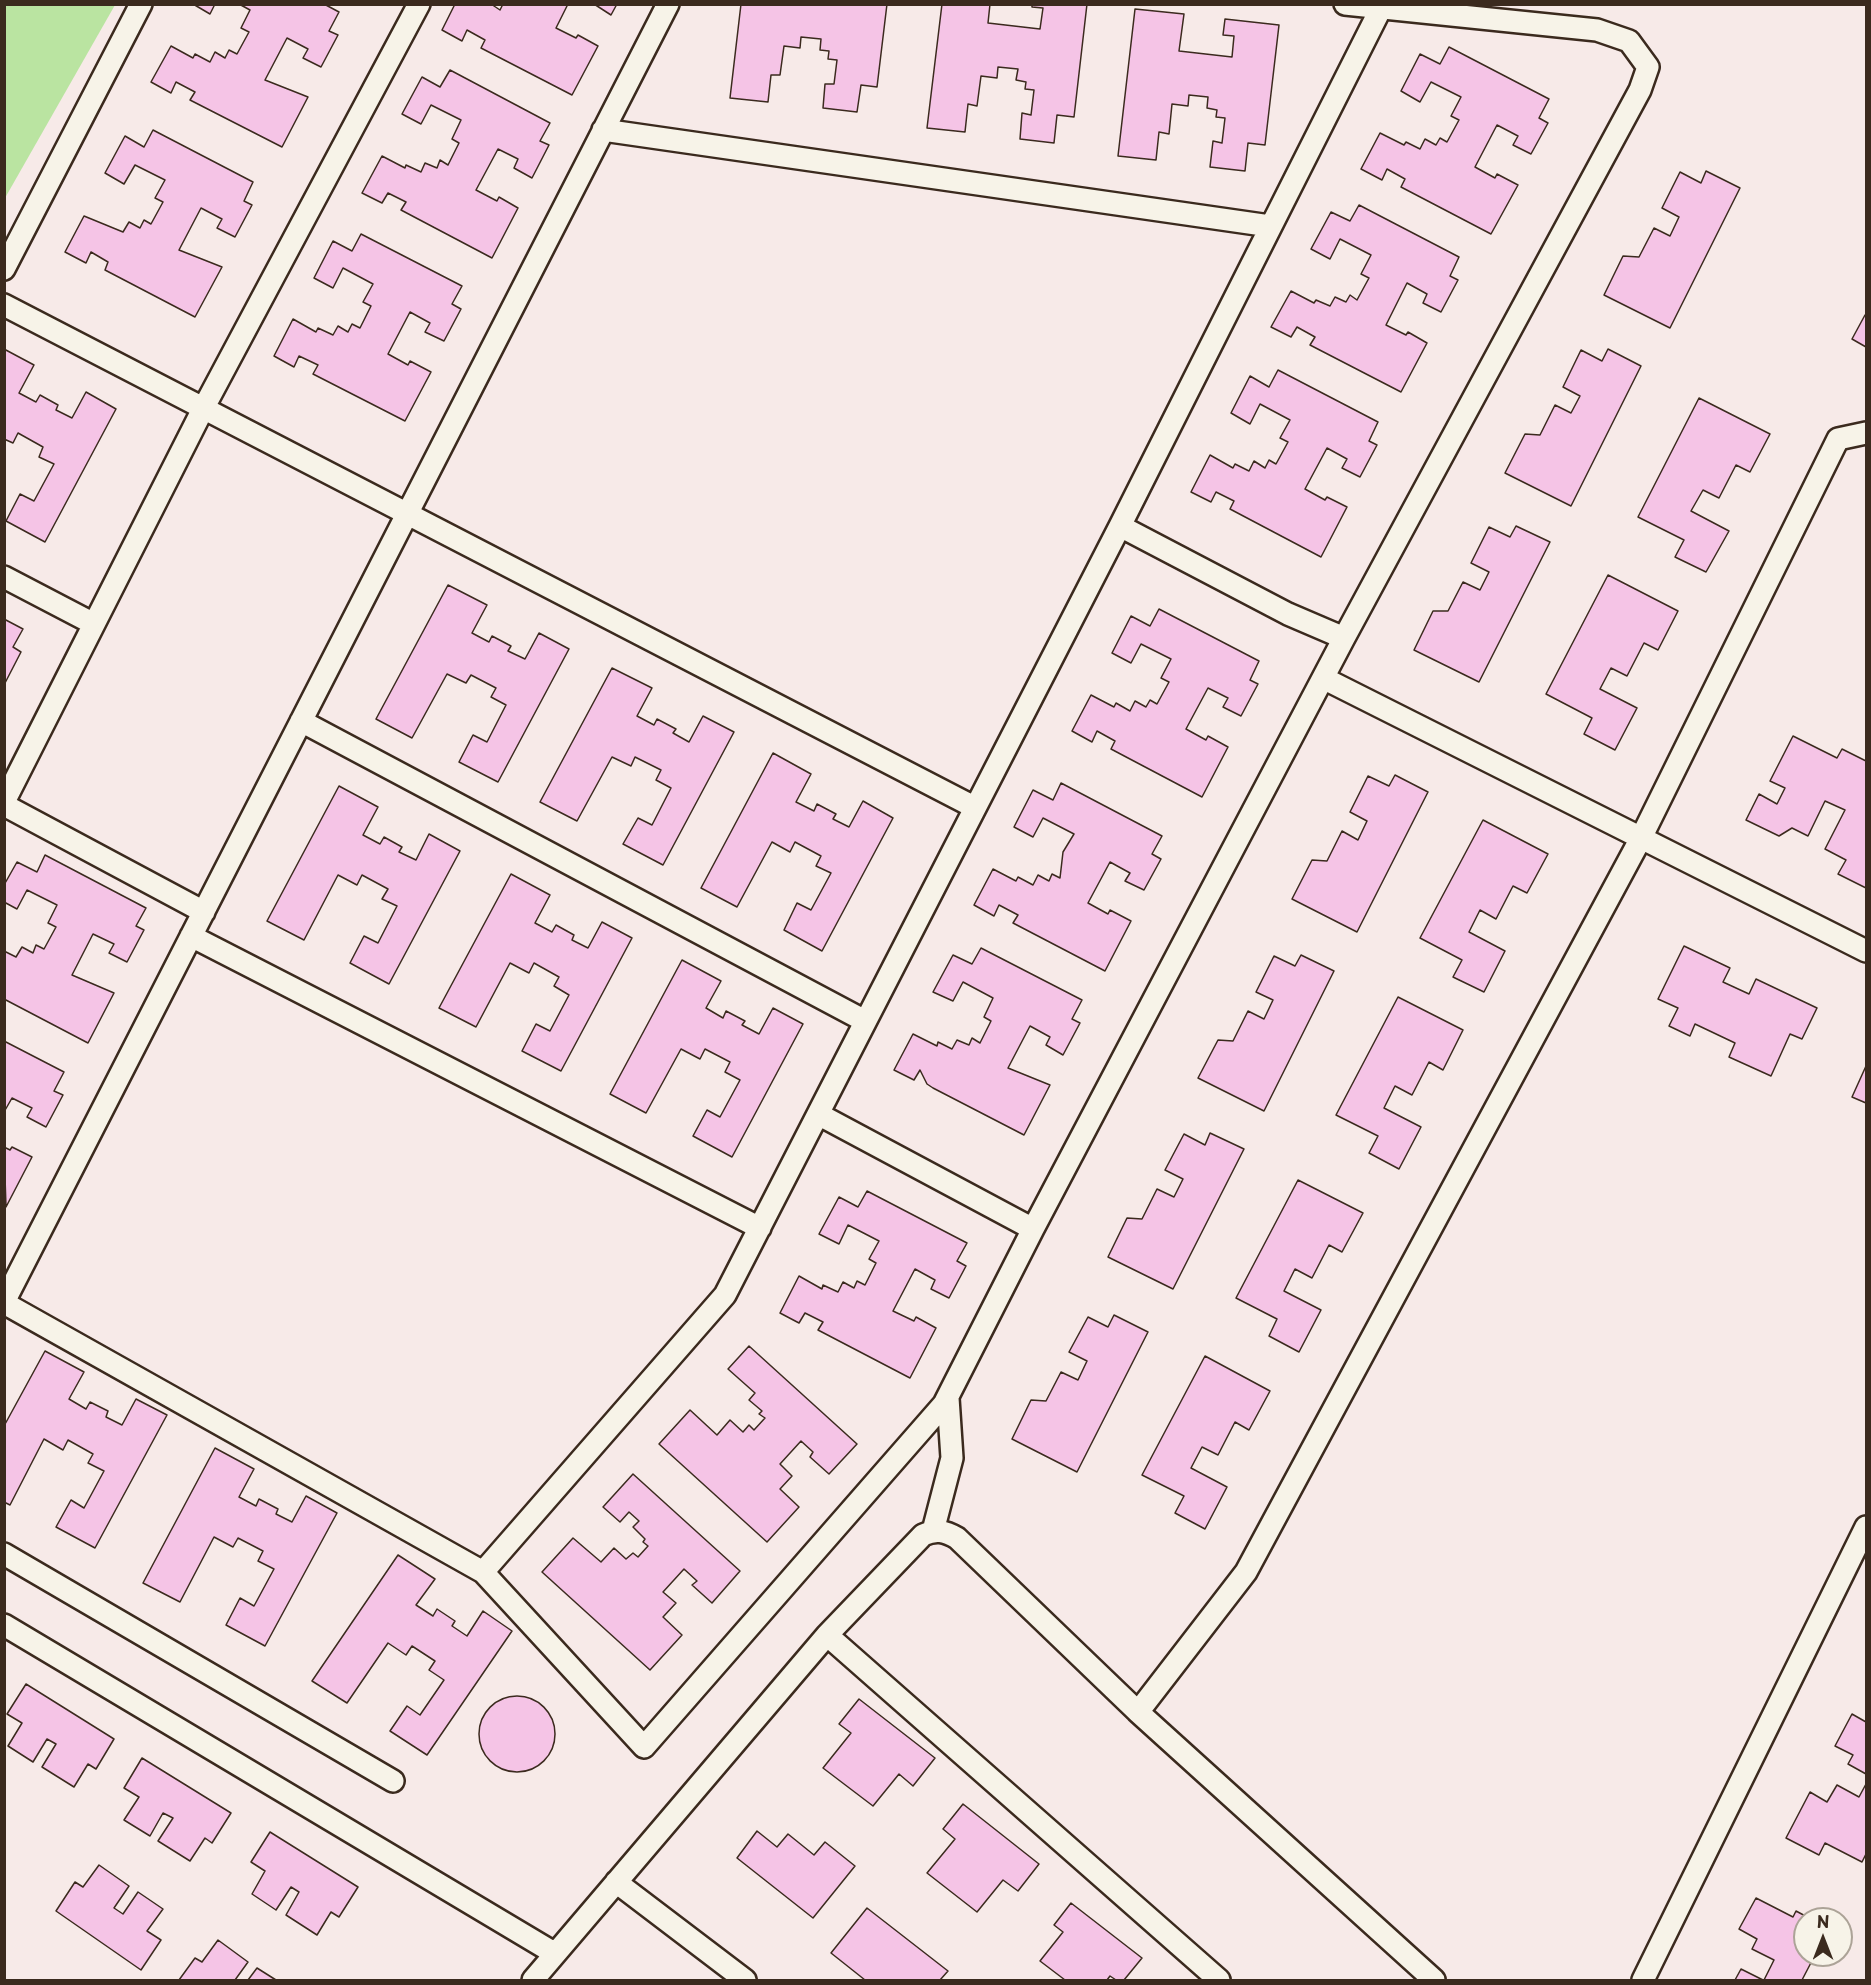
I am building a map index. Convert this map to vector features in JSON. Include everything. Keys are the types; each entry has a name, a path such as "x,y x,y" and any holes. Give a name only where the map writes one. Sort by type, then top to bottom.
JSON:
{"lane":[{"path":"4,268 141,4"},
{"path":"204,912 4,804 203,409 419,4"},
{"path":"668,4 4,1303 483,1572 644,1747 948,1398 1033,1229 1344,638 1640,90 1648,67 1629,40 1597,30 1380,10 1345,4"},
{"path":"483,1572 725,1296 1120,526 1380,10"},
{"path":"603,130 1270,226"},
{"path":"4,305 974,807"},
{"path":"1138,1712 1246,1572 1641,838 1838,439 1866,433"},
{"path":"1120,526 1288,614 1344,638"},
{"path":"4,578 94,624"},
{"path":"1323,678 1866,951"},
{"path":"301,721 865,1021"},
{"path":"191,936 760,1228"},
{"path":"818,1114 1033,1229"},
{"path":"933,1531 952,1458 948,1398"},
{"path":"1643,1980 1866,1527"},
{"path":"533,1980 827,1635 923,1535 933,1531 947,1532 957,1538 1138,1712 1434,1980"},
{"path":"4,1554 393,1781"},
{"path":"4,1625 554,1953"},
{"path":"827,1635 1219,1980"},
{"path":"616,1881 745,1980"}],"green space":[{"path":"4,5 115,5 5,198"}],"building":[{"path":"193,4 215,4 210,14"},
{"path":"239,4 324,4 339,12 329,31 338,35 321,67 303,58 308,49 287,38 265,80 308,97 282,147 190,100 195,92 176,82 171,93 151,82 171,46 193,58 195,54 210,62 215,52 225,58 229,50 237,54 249,32 241,28 250,10"},
{"path":"455,4 491,4 500,10 503,4 568,4 556,28 576,38 578,35 598,46 572,95 481,48 485,40 467,30 462,41 442,30"},
{"path":"594,4 617,4 611,15"},
{"path":"741,4 887,4 877,87 861,85 857,112 823,108 825,84 834,84 837,60 828,59 829,51 820,50 821,39 801,37 800,48 784,46 780,75 771,75 768,102 730,98"},
{"path":"942,4 990,4 988,23 1040,29 1043,8 1032,7 1032,4 1087,4 1074,117 1057,115 1054,143 1020,139 1022,113 1031,115 1034,90 1025,89 1026,82 1016,80 1018,69 998,67 997,78 981,76 977,106 968,104 965,132 927,128"},
{"path":"1135,9 1184,14 1179,51 1232,57 1234,36 1223,35 1225,19 1279,25 1265,145 1248,143 1245,171 1210,167 1213,141 1222,143 1225,118 1216,117 1217,110 1207,108 1208,97 1189,95 1188,106 1172,104 1169,134 1159,132 1156,160 1118,156"},
{"path":"1449,47 1549,99 1539,118 1548,123 1531,154 1513,145 1518,136 1497,125 1475,167 1495,178 1497,174 1518,185 1491,234 1401,187 1405,179 1387,169 1382,180 1361,169 1380,133 1404,145 1406,142 1420,149 1425,139 1436,145 1440,138 1447,142 1459,120 1451,116 1461,97 1431,82 1420,102 1401,91 1420,54 1440,64"},
{"path":"450,70 550,123 540,141 549,145 532,178 514,168 518,159 498,149 476,190 497,201 499,197 518,208 492,258 401,210 406,202 388,193 382,203 362,193 382,156 405,168 406,165 421,172 425,163 437,168 440,160 448,165 459,143 452,139 461,120 431,105 421,124 402,114 422,77 440,87"},
{"path":"153,130 253,182 244,201 252,205 235,237 217,228 222,219 201,208 179,250 222,267 195,317 105,270 108,262 91,252 86,263 65,252 84,216 123,232 129,222 140,228 144,220 151,224 163,202 155,198 165,180 135,165 124,184 105,173 125,136 144,147"},
{"path":"1706,171 1740,188 1670,328 1604,295 1623,256 1639,257 1654,228 1670,236 1679,217 1662,208 1680,172 1701,183"},
{"path":"1359,205 1459,257 1450,276 1458,280 1441,312 1423,303 1427,294 1407,283 1386,325 1406,335 1408,332 1427,343 1401,392 1310,345 1315,337 1297,327 1291,337 1271,327 1291,291 1314,303 1316,300 1330,306 1335,297 1346,302 1350,295 1357,300 1369,278 1361,274 1371,255 1340,239 1330,259 1311,249 1331,212 1350,221"},
{"path":"361,234 462,286 452,304 461,309 444,341 425,332 430,323 410,312 388,354 408,365 410,361 431,372 405,421 313,374 318,365 299,356 294,367 274,356 293,319 316,332 318,328 333,335 338,326 348,332 352,324 360,328 371,306 363,302 373,284 343,268 333,288 314,278 333,241 352,251"},
{"path":"1866,316 1866,347 1852,339"},
{"path":"4,349 34,365 19,393 36,402 40,395 58,405 56,410 72,418 86,392 116,409 45,542 6,521 20,494 34,501 54,464 39,457 43,447 18,433 13,443 4,439"},
{"path":"1608,349 1641,366 1571,506 1505,473 1525,434 1540,435 1555,405 1571,413 1580,396 1563,387 1581,350 1602,361"},
{"path":"1278,370 1378,422 1369,441 1377,445 1360,477 1342,468 1347,459 1327,448 1305,489 1325,500 1327,497 1347,507 1321,557 1230,509 1234,501 1216,492 1211,502 1191,492 1210,455 1233,468 1235,464 1249,471 1254,461 1265,468 1269,460 1276,464 1288,442 1280,438 1290,420 1260,404 1250,424 1231,413 1250,376 1269,387"},
{"path":"1699,398 1770,434 1750,472 1736,465 1719,498 1703,490 1691,511 1729,531 1706,572 1675,557 1684,540 1638,517"},
{"path":"1516,526 1550,542 1479,682 1414,650 1433,611 1448,611 1463,582 1480,590 1489,572 1471,563 1489,527 1510,537"},
{"path":"1608,575 1678,611 1658,650 1644,643 1627,676 1611,668 1600,689 1637,708 1615,750 1584,734 1592,718 1546,694"},
{"path":"448,585 487,605 472,633 489,642 492,636 511,646 508,651 525,659 539,633 569,649 498,782 459,762 473,735 487,742 506,705 491,697 496,688 471,675 466,683 447,674 412,738 376,719"},
{"path":"1159,609 1259,661 1250,680 1258,684 1241,716 1223,707 1228,698 1208,688 1186,729 1206,740 1208,736 1228,747 1202,797 1111,749 1115,741 1097,731 1092,742 1072,731 1091,695 1114,707 1116,703 1130,711 1135,701 1146,707 1150,700 1157,704 1169,682 1161,678 1171,659 1141,644 1131,663 1112,653 1131,616 1150,626"},
{"path":"4,619 23,629 13,647 21,652 5,683"},
{"path":"612,668 652,688 637,716 654,725 657,719 676,729 673,733 689,742 703,716 734,732 663,865 623,844 638,818 652,825 671,788 656,780 661,770 635,757 631,766 612,757 577,821 540,802"},
{"path":"1793,736 1837,758 1842,749 1866,761 1866,888 1838,874 1846,860 1825,849 1845,810 1825,801 1808,836 1792,828 1779,836 1746,820 1759,794 1777,804 1785,788 1770,781"},
{"path":"773,753 811,774 796,802 814,811 817,804 836,814 833,819 849,827 863,801 893,818 822,951 784,930 797,903 811,910 831,873 816,866 821,856 795,842 790,852 772,842 737,907 701,888"},
{"path":"1395,775 1428,792 1357,932 1292,899 1312,860 1327,861 1342,831 1358,840 1367,821 1350,812 1368,776 1389,786"},
{"path":"1061,783 1162,836 1152,854 1161,859 1144,890 1125,881 1130,873 1110,862 1088,903 1108,914 1110,910 1131,921 1105,971 1013,923 1018,915 999,905 994,916 974,905 993,869 1016,881 1018,877 1033,885 1038,875 1049,881 1052,874 1060,878 1063,852 1074,834 1043,818 1033,837 1014,827 1033,790 1053,800"},
{"path":"339,786 378,807 363,835 380,844 384,837 402,847 399,852 416,860 429,834 460,851 389,984 350,963 364,936 378,943 397,906 382,899 388,889 362,875 357,885 338,875 304,940 267,921"},
{"path":"1483,820 1548,854 1527,893 1513,886 1496,919 1480,910 1469,932 1505,951 1484,992 1453,977 1462,960 1420,938"},
{"path":"45,855 146,908 136,926 144,930 127,962 109,953 114,944 93,934 72,975 114,993 88,1043 4,999 4,951 16,957 22,947 33,953 36,945 44,949 56,927 48,923 57,905 27,890 17,909 4,902 4,885 17,862 37,872"},
{"path":"511,874 550,895 535,923 552,932 556,925 574,935 572,940 588,948 602,922 632,938 561,1071 522,1051 536,1024 550,1031 569,995 554,986 559,977 534,963 529,973 510,963 476,1027 439,1008"},
{"path":"1684,946 1730,968 1723,982 1749,994 1756,979 1817,1008 1802,1039 1790,1034 1771,1076 1729,1057 1735,1043 1695,1024 1690,1036 1669,1026 1678,1008 1658,999"},
{"path":"981,948 1082,1000 1072,1019 1080,1023 1063,1055 1046,1045 1050,1037 1030,1026 1008,1068 1050,1085 1024,1135 933,1088 927,1084 920,1070 914,1080 894,1070 913,1034 937,1046 938,1042 952,1049 957,1040 969,1045 972,1038 980,1043 991,1021 984,1017 993,998 963,982 953,1001 933,992 953,955 972,964"},
{"path":"1301,955 1334,971 1264,1111 1198,1078 1218,1040 1233,1041 1248,1011 1264,1019 1273,1000 1256,992 1274,956 1295,966"},
{"path":"682,960 721,981 706,1008 723,1018 726,1011 745,1021 742,1025 759,1034 773,1008 803,1024 732,1157 693,1136 707,1110 720,1117 740,1080 725,1072 730,1062 705,1049 700,1059 681,1049 646,1113 610,1094"},
{"path":"1398,997 1463,1030 1443,1070 1429,1062 1412,1095 1395,1086 1384,1108 1421,1127 1399,1169 1369,1153 1378,1136 1336,1115"},
{"path":"4,1041 64,1072 54,1091 63,1095 46,1127 27,1117 32,1108 12,1098 4,1112"},
{"path":"1866,1066 1866,1103 1852,1097"},
{"path":"1210,1133 1244,1149 1173,1289 1108,1257 1127,1218 1142,1219 1157,1189 1174,1197 1183,1179 1165,1170 1184,1134 1205,1145"},
{"path":"4,1147 10,1150 12,1147 32,1157 6,1207"},
{"path":"1298,1180 1363,1213 1342,1252 1329,1245 1312,1278 1295,1269 1284,1291 1321,1310 1299,1352 1269,1336 1277,1319 1236,1298"},
{"path":"867,1191 967,1243 957,1261 966,1266 949,1298 931,1289 935,1280 915,1269 893,1311 914,1321 916,1317 936,1328 910,1378 818,1330 823,1322 805,1313 799,1323 780,1313 799,1276 822,1289 823,1285 838,1292 843,1282 854,1288 857,1281 865,1285 876,1263 869,1259 879,1241 848,1225 839,1244 819,1234 839,1197 858,1207"},
{"path":"1114,1315 1148,1332 1077,1472 1012,1439 1031,1400 1046,1401 1061,1372 1078,1380 1087,1361 1069,1352 1088,1317 1108,1327"},
{"path":"749,1346 857,1444 829,1474 810,1457 813,1452 801,1441 780,1464 792,1476 780,1489 799,1507 767,1542 659,1444 690,1410 717,1435 730,1420 743,1432 749,1425 754,1430 765,1418 759,1414 762,1411 749,1400 755,1393 728,1369"},
{"path":"45,1351 84,1372 69,1399 86,1409 90,1402 108,1411 106,1417 122,1425 136,1399 167,1415 95,1548 56,1527 71,1500 84,1508 104,1471 88,1463 93,1454 68,1440 63,1450 44,1439 10,1505 4,1502 4,1426"},
{"path":"1205,1356 1270,1391 1249,1430 1235,1422 1218,1455 1202,1447 1191,1468 1227,1487 1205,1529 1175,1513 1184,1496 1142,1475"},
{"path":"215,1448 254,1469 239,1497 256,1506 259,1499 278,1509 276,1514 292,1522 306,1496 337,1513 265,1646 226,1625 240,1598 254,1606 274,1569 258,1561 263,1551 238,1538 233,1547 214,1537 180,1602 143,1583"},
{"path":"633,1474 740,1571 712,1603 692,1585 697,1581 684,1569 663,1592 676,1603 663,1617 682,1635 650,1670 542,1572 573,1538 601,1562 614,1548 626,1559 633,1553 638,1557 648,1546 643,1542 645,1539 633,1527 639,1521 629,1512 620,1522 603,1507"},
{"path":"398,1555 435,1579 416,1605 433,1616 437,1609 455,1621 452,1626 467,1636 483,1611 512,1631 427,1755 390,1731 407,1706 420,1715 444,1680 429,1670 435,1661 412,1646 406,1655 388,1643 347,1703 312,1681"},
{"path":"26,1684 114,1739 96,1769 88,1764 74,1787 42,1767 56,1744 47,1739 33,1762 8,1746 22,1723 7,1714"},
{"path":"517,1696 532,1699 544,1707 552,1719 555,1734 552,1749 544,1761 532,1769 517,1772 502,1769 490,1761 482,1749 479,1734 482,1719 490,1707 502,1699"},
{"path":"859,1699 935,1758 913,1786 899,1774 873,1806 823,1768 851,1733 839,1724"},
{"path":"1852,1714 1866,1722 1866,1774 1848,1764 1853,1755 1835,1746"},
{"path":"142,1758 231,1813 212,1843 205,1838 190,1861 158,1841 173,1818 163,1813 150,1836 124,1820 139,1797 124,1788"},
{"path":"1866,1784 1866,1854 1862,1862 1825,1843 1819,1855 1786,1838 1810,1792 1827,1802 1837,1785 1859,1797"},
{"path":"963,1804 1039,1864 1018,1891 1003,1880 977,1912 927,1873 955,1839 943,1829"},
{"path":"757,1831 777,1847 788,1834 814,1855 825,1842 855,1866 813,1918 737,1858"},
{"path":"270,1832 358,1887 339,1917 331,1912 317,1935 286,1915 299,1892 291,1887 276,1910 252,1894 265,1871 251,1862"},
{"path":"99,1865 129,1886 114,1908 123,1914 138,1892 163,1909 147,1931 161,1940 141,1970 56,1911 75,1882 83,1887"},
{"path":"1756,1898 1793,1917 1793,1967 1809,1967 1802,1980 1764,1980 1774,1960 1752,1949 1757,1939 1739,1929"},
{"path":"1071,1903 1142,1958 1124,1980 1116,1980 1110,1976 1107,1980 1065,1980 1040,1961 1063,1932 1054,1925"},
{"path":"867,1908 948,1971 940,1980 865,1980 831,1953"},
{"path":"218,1940 248,1962 235,1980 179,1980 195,1958 202,1962"},
{"path":"257,1968 276,1980 248,1980"},
{"path":"1741,1969 1763,1980 1735,1980"}]}
